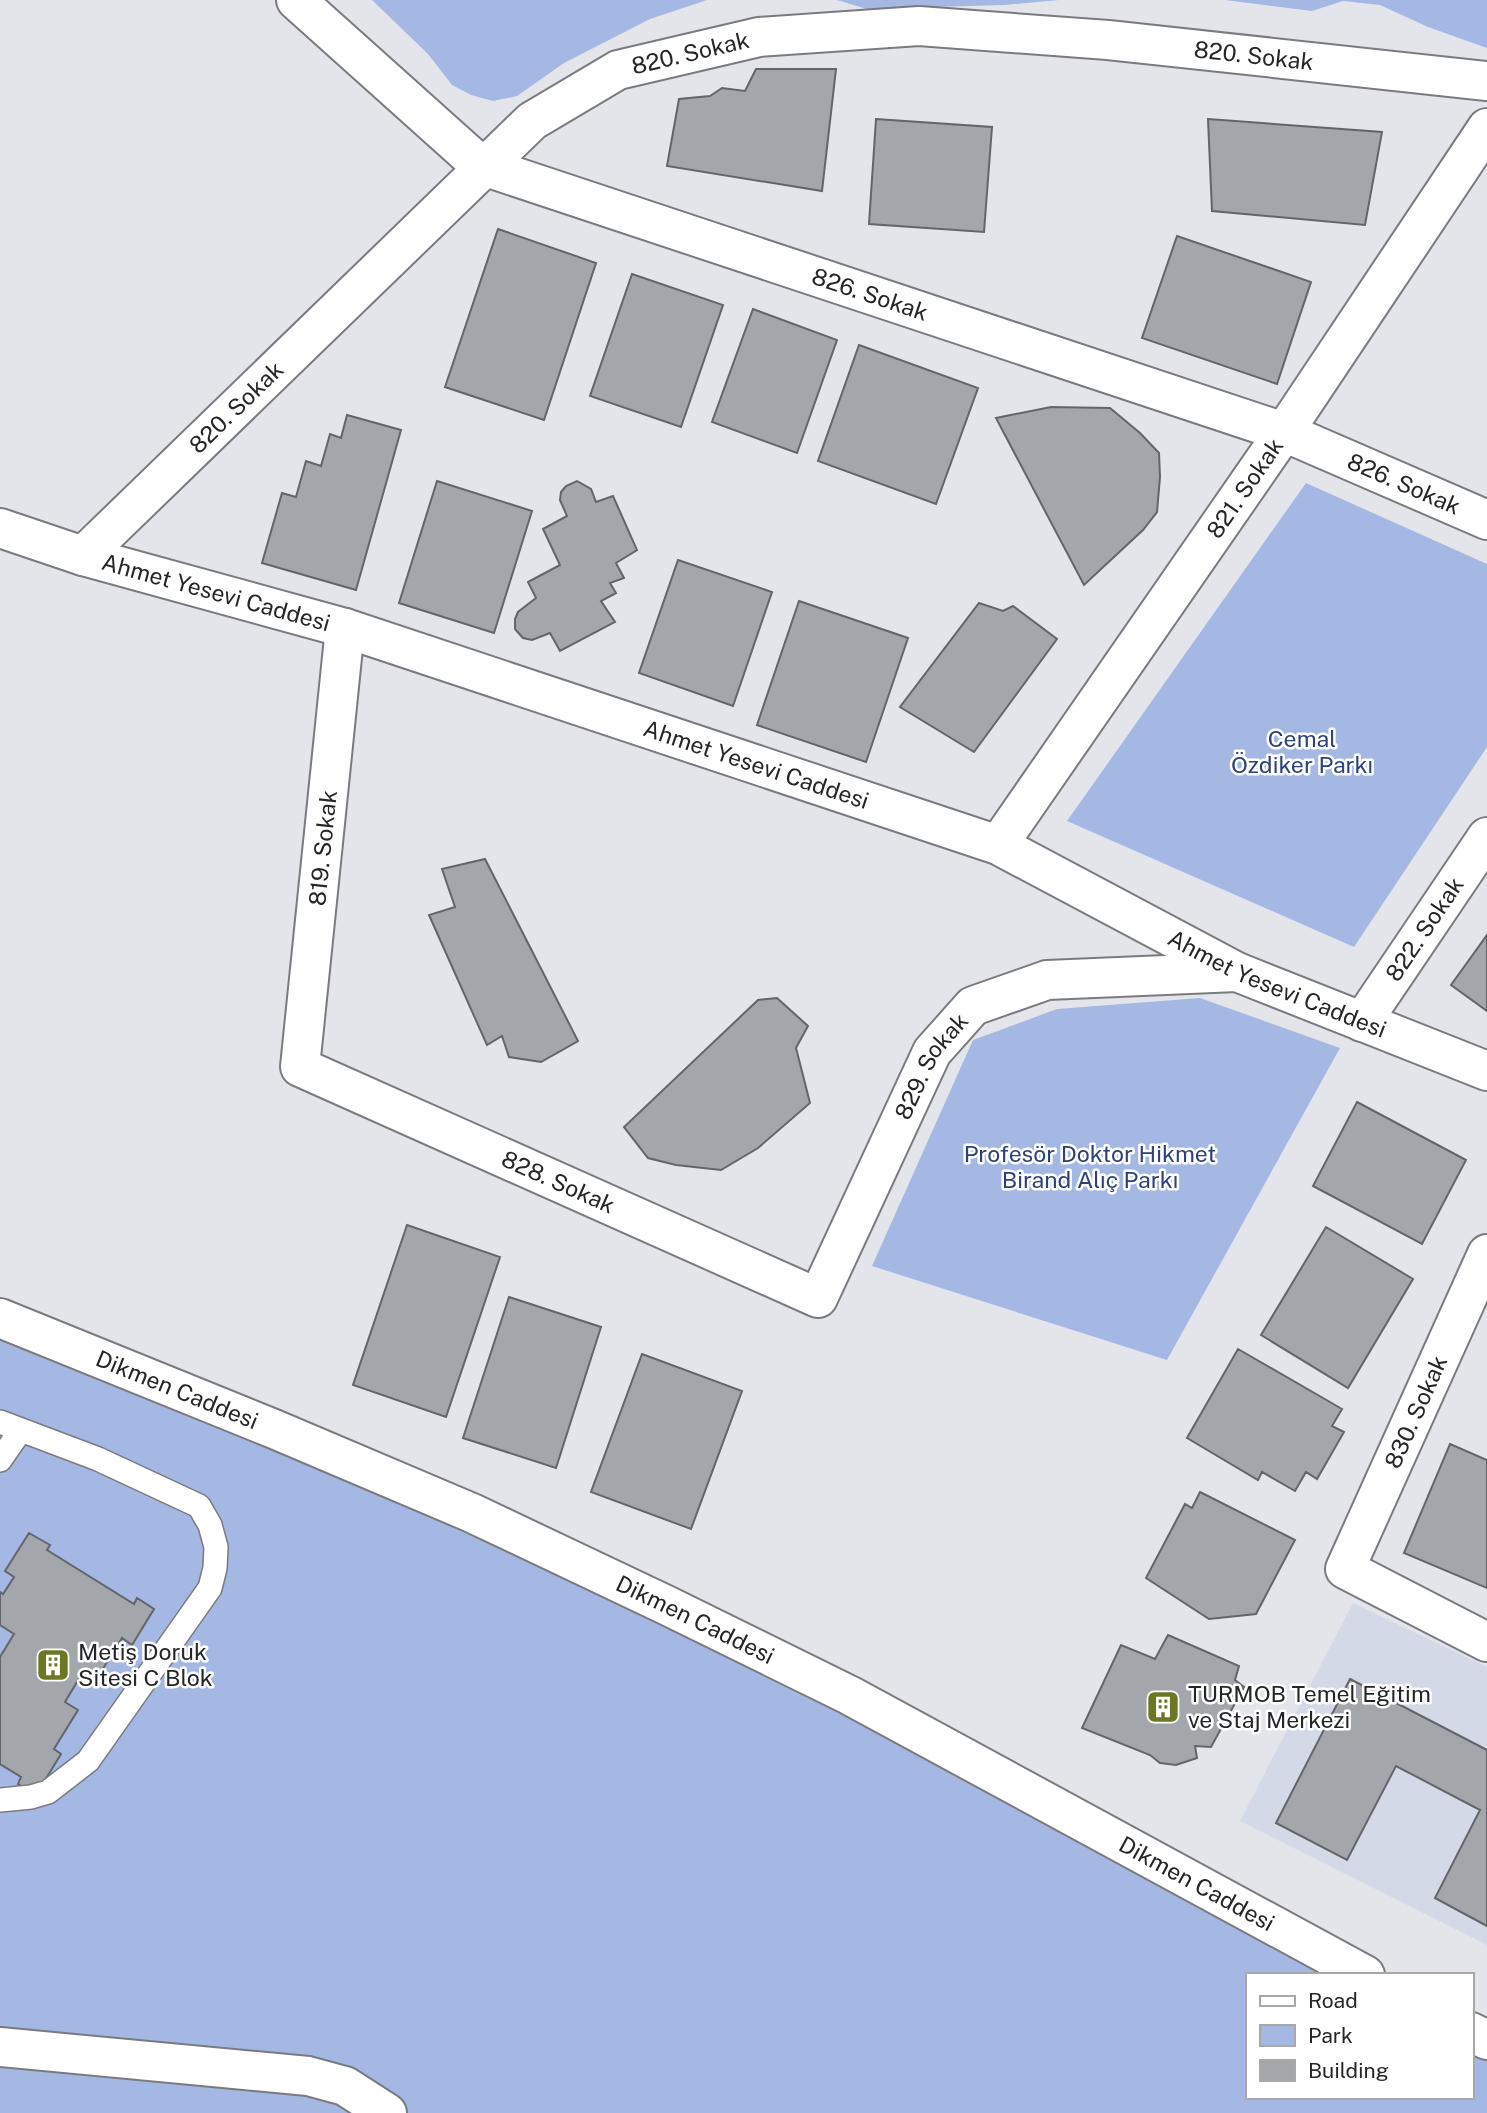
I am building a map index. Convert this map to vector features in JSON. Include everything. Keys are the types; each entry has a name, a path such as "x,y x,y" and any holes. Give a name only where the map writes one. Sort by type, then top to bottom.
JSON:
{"street":[{"name":"826. Sokak","path":"296,0 480,165 1284,432 1487,520"},
{"name":"820. Sokak","path":"83,556 532,121 618,70 759,37 919,26 1108,40 1487,81"},
{"name":"821. Sokak","path":"999,845 1284,432 1487,128"},
{"name":"Ahmet Yesevi Caddesi","path":"0,528 83,556 345,628 999,845 1237,972 1487,1071"},
{"name":"819. Sokak","path":"300,1067 345,628"},
{"name":"822. Sokak","path":"1362,1022 1487,837"},
{"name":"829. Sokak","path":"818,1298 932,1052 972,1006 1047,979 1237,972"},
{"name":"828. Sokak","path":"300,1067 818,1298"},
{"name":"830. Sokak","path":"1487,1254 1345,1569 1487,1642"},
{"name":"Dikmen Caddesi","path":"0,1318 274,1429 447,1503 666,1605 849,1695 1361,1973"},
{"path":"0,2047 309,2076 345,2086 387,2113"}],"lane":[{"path":"0,1460 11,1426 98,1459 199,1506 210,1525 216,1547 215,1568 209,1588 88,1761 48,1792 32,1797 0,1800"}],"shaded area":[{"path":"1353,1603 1487,1667 1487,1945 1240,1821"}],"green space":[{"path":"372,0 707,0 650,19 564,63 517,96 493,101 471,95 452,85 428,54"},
{"path":"837,0 1059,0 1004,5 867,9"},
{"path":"1225,0 1487,0 1487,48 1428,27 1380,5 1343,1 1312,11"},
{"name":"Cemal Özdiker Parkı","path":"1306,483 1487,564 1487,747 1354,947 1067,821"},
{"name":"Profesör Doktor Hikmet Birand Alıç Parkı","path":"1200,998 1340,1048 1167,1360 872,1266 973,1040 1057,1009"},
{"path":"0,1318 472,1513 1361,1973 1246,1973 1246,2099 1473,2099 1473,2033 1487,2040 1487,2113 0,2113"}],"building":[{"path":"756,69 836,69 822,191 667,166 679,99 710,96 722,88 745,91"},
{"path":"876,119 992,127 984,232 869,224"},
{"path":"1208,119 1382,132 1365,225 1212,211"},
{"path":"498,229 596,263 544,420 445,387"},
{"path":"1177,236 1311,282 1277,384 1142,338"},
{"path":"632,274 723,305 681,427 590,396"},
{"path":"753,309 837,340 797,453 712,422"},
{"path":"859,345 978,388 936,504 818,461"},
{"path":"1051,407 1110,408 1159,453 1157,512 1143,530 1084,585 996,418"},
{"path":"347,415 401,430 356,590 262,563 282,493 296,497 306,461 321,466 330,434 341,438"},
{"path":"437,481 532,511 494,633 399,603"},
{"path":"577,481 591,489 596,502 613,496 637,550 616,563 624,578 610,583 616,593 601,601 615,622 560,651 550,633 532,640 523,638 515,629 515,619 518,612 536,598 528,582 560,565 543,529 567,516 560,500 561,492 566,486"},
{"path":"678,560 772,592 733,706 639,673"},
{"path":"799,601 908,638 866,762 757,725"},
{"path":"979,603 1003,611 1013,606 1057,639 974,752 900,707"},
{"path":"485,859 578,1041 541,1062 509,1057 502,1036 487,1045 429,915 455,907 442,869"},
{"path":"1487,935 1487,1011 1451,985"},
{"path":"777,998 808,1026 796,1048 810,1103 758,1148 721,1170 676,1165 648,1158 624,1127 758,1000"},
{"path":"1357,1102 1466,1160 1422,1244 1313,1186"},
{"path":"407,1225 500,1257 446,1417 353,1385"},
{"path":"1326,1227 1413,1279 1348,1388 1261,1335"},
{"path":"509,1297 601,1327 556,1468 463,1438"},
{"path":"1238,1349 1342,1409 1332,1426 1344,1432 1317,1479 1306,1472 1295,1491 1262,1472 1258,1480 1187,1438"},
{"path":"642,1354 742,1391 691,1529 591,1492"},
{"path":"1450,1444 1487,1460 1487,1588 1404,1553"},
{"path":"1200,1492 1295,1540 1256,1614 1209,1619 1146,1578 1185,1504 1192,1508"},
{"name":"Metiş Doruk Sitesi C Blok","path":"29,1533 50,1545 47,1550 134,1604 137,1598 154,1609 132,1645 122,1638 96,1680 83,1672 65,1702 78,1710 54,1749 61,1754 36,1795 18,1784 21,1777 0,1764 0,1657 14,1634 0,1625 0,1592 3,1594 14,1577 5,1571"},
{"name":"TURMOB Temel Eğitim ve Staj Merkezi","path":"1168,1635 1239,1666 1235,1680 1244,1687 1211,1747 1195,1746 1197,1758 1176,1765 1160,1763 1150,1755 1082,1728 1121,1645 1155,1659"},
{"path":"1350,1679 1487,1750 1487,1926 1435,1898 1480,1810 1396,1766 1347,1860 1276,1823"}],"place":[{"name":"Metiş Doruk Sitesi C Blok","path":"53,1665"},
{"name":"TURMOB Temel Eğitim ve Staj Merkezi","path":"1163,1707"}]}
